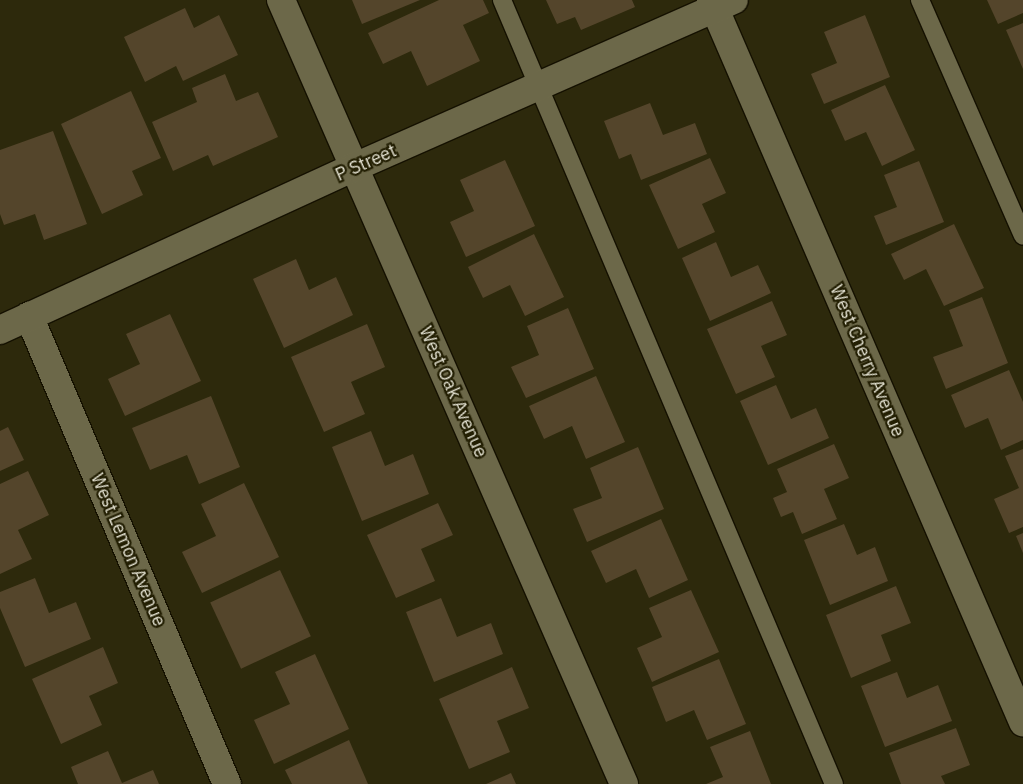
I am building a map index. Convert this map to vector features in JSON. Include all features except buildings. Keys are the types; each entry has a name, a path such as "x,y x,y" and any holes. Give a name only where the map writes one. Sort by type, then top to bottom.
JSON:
{"street":[{"name":"West Oak Avenue","path":"282,0 624,784"},
{"name":"P Street","path":"0,330 355,167 537,88 720,3"},
{"name":"West Cherry Avenue","path":"720,3 1023,722"},
{"name":"West Lemon Avenue","path":"29,316 228,784"}],"lane":[{"path":"502,0 537,88 834,784"},
{"path":"920,0 1023,236"}]}
